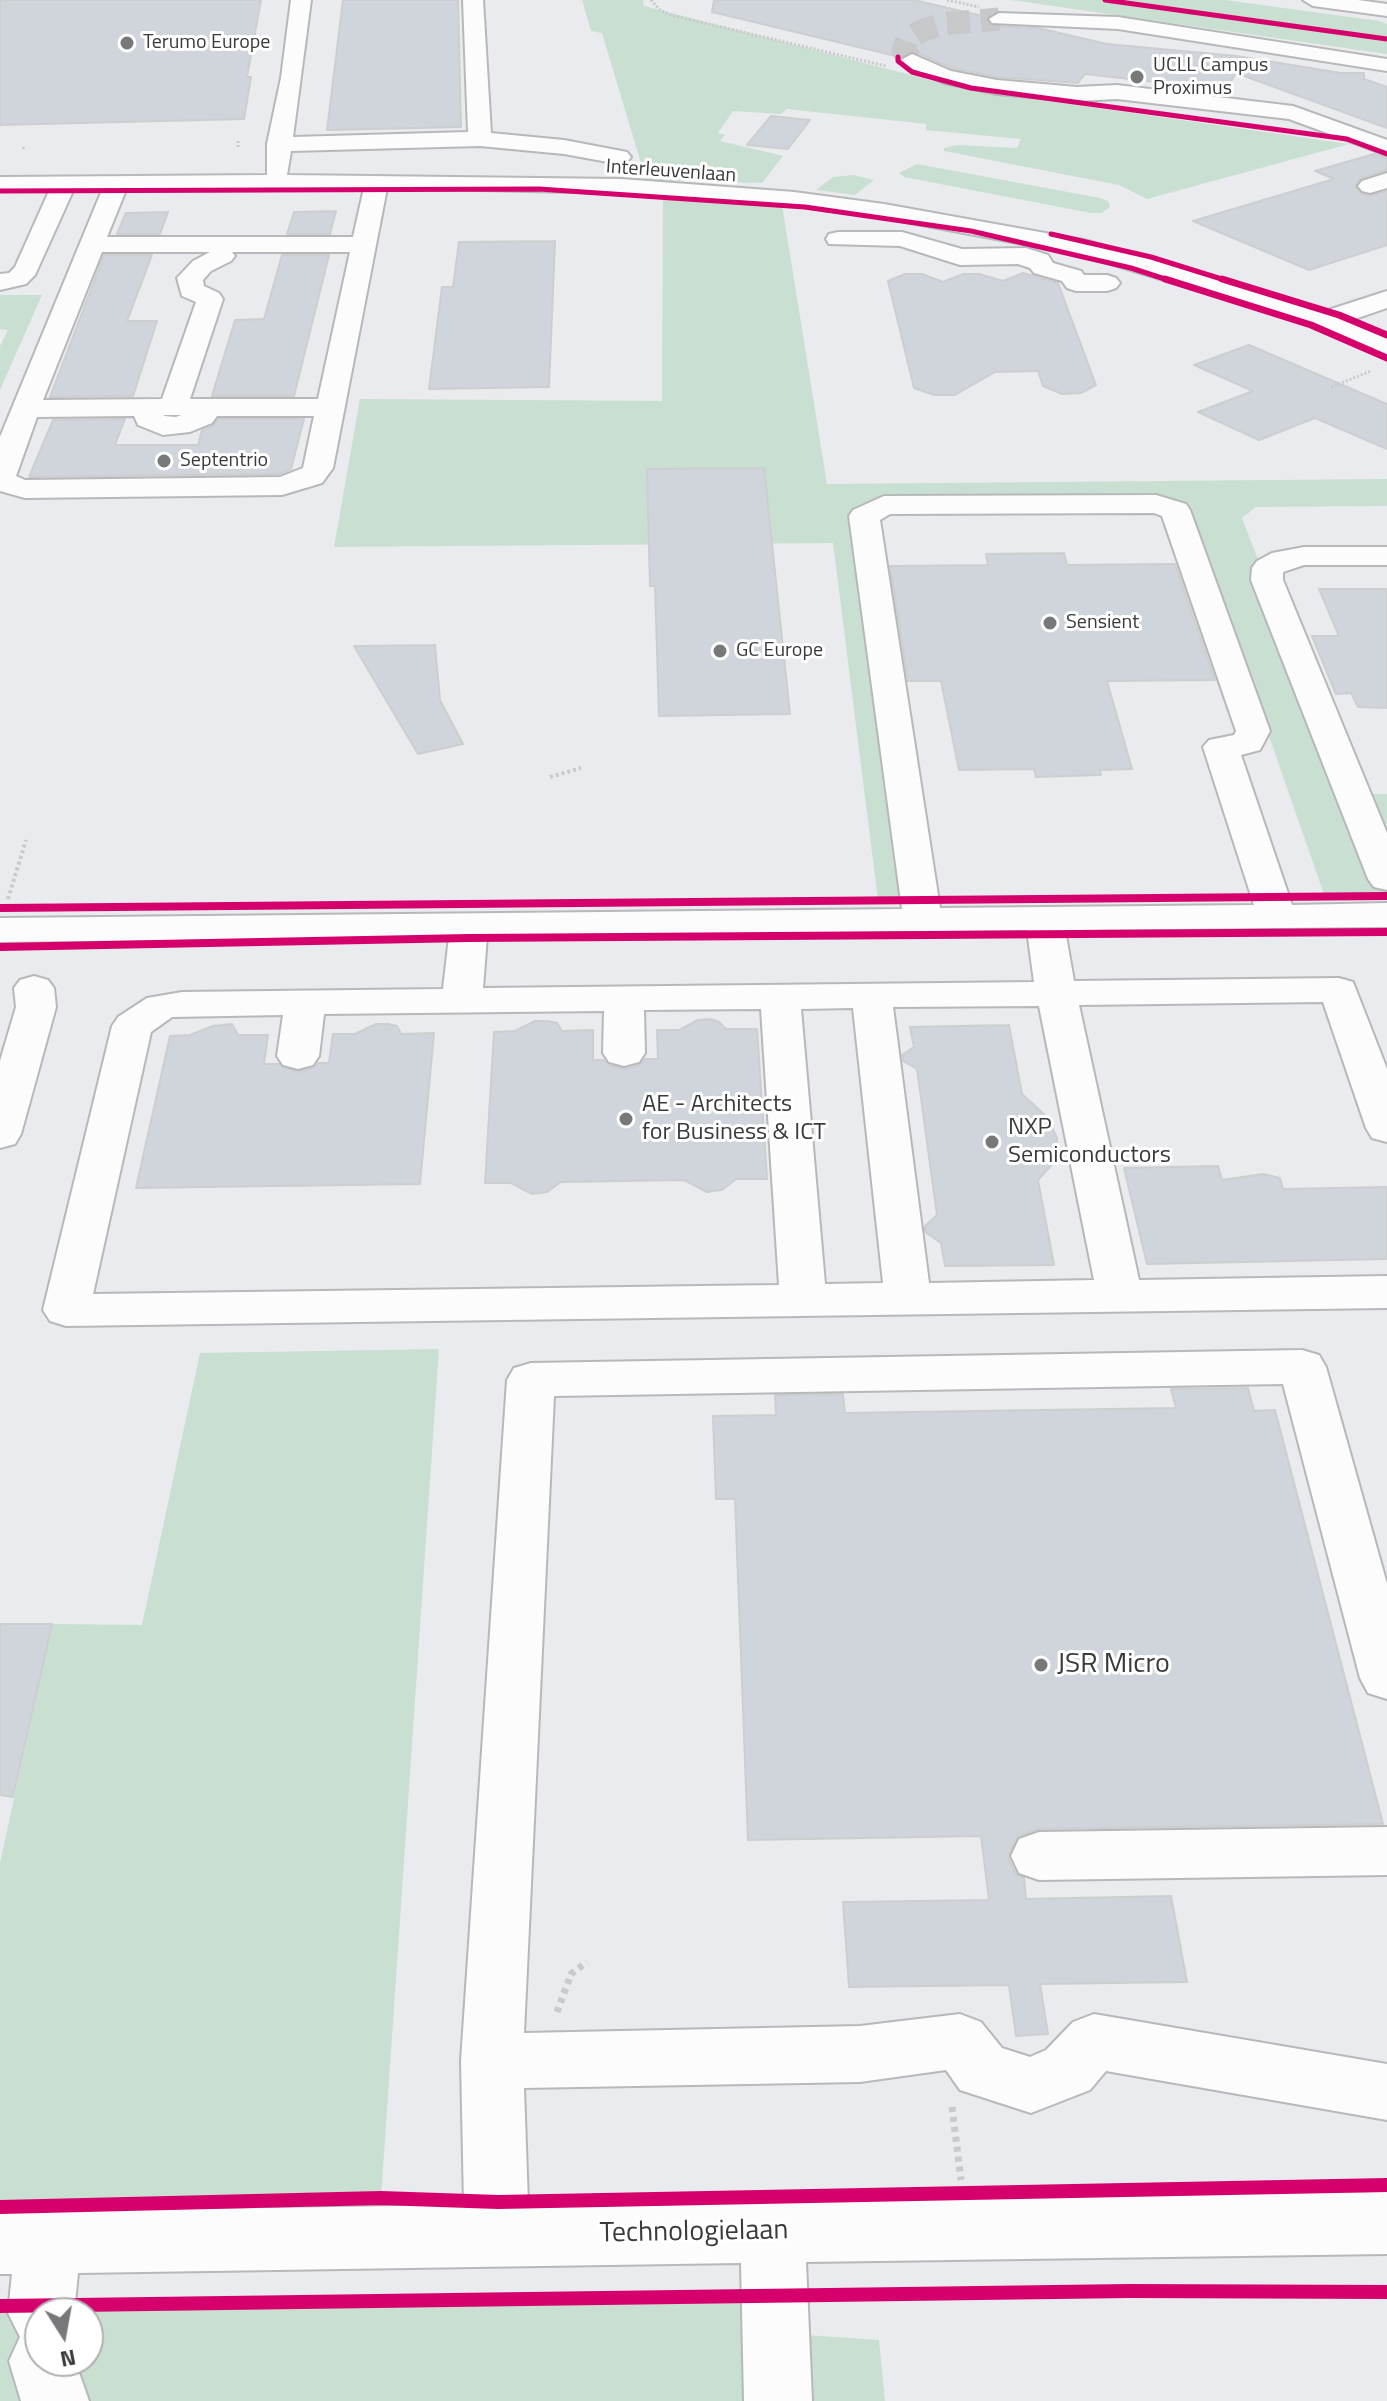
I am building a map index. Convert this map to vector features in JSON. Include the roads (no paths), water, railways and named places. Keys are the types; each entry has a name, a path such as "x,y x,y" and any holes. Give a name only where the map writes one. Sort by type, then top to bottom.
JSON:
{"street":[{"path":"217,182 218,195 240,200 267,195 275,181 301,0"},
{"path":"473,0 480,139"},
{"path":"1011,0 1387,54"},
{"path":"1132,0 1387,35"},
{"path":"1313,0 1387,9"},
{"path":"1362,0 1387,9"},
{"path":"999,19 1118,23 1387,65"},
{"path":"918,64 956,80 997,87 1140,95 1293,113 1387,148"},
{"path":"1103,72 1097,79 1146,84 1140,95"},
{"path":"1027,81 1076,86 1093,94"},
{"path":"279,144 480,139 564,147 619,157"},
{"path":"117,183 1,470 1,480 13,486 41,489 282,486 312,477 318,468 377,181"},
{"name":"Interleuvenlaan","path":"0,184 377,181 621,186 794,199 884,211 1084,248 1325,320 1381,358"},
{"path":"0,282 17,279 26,270 64,183"},
{"path":"176,407 226,271 240,200"},
{"path":"838,239 902,239 960,257 1026,256 1028,260 1039,260 1043,268 1072,276 1076,283 1107,283"},
{"path":"91,245 226,271 363,244"},
{"path":"1325,320 1387,299"},
{"path":"25,409 330,408"},
{"path":"923,920 864,516 884,505 1156,504 1175,510 1253,731 1248,743 1221,747 1277,916"},
{"path":"1387,556 1304,556 1283,560 1268,568 1267,580 1387,879"},
{"path":"7,913 469,925 1387,915"},
{"path":"1044,919 1056,993 1120,1296"},
{"path":"462,1001 469,925"},
{"path":"0,1134 36,1007 34,988"},
{"path":"1387,1128 1339,990 182,1004 161,1007 132,1026 66,1310 1387,1292"},
{"path":"872,996 908,1298"},
{"path":"780,997 803,1300"},
{"path":"624,999 624,1053"},
{"path":"298,1056 305,1003"},
{"path":"497,2237 492,2061 531,1380 1302,1367 1387,1678"},
{"path":"1039,1856 1387,1851"},
{"path":"492,2061 860,2054 960,2041 982,2070 1031,2085 1068,2070 1094,2041 1385,2083"},
{"name":"Technologielaan","path":"24,2242 1387,2223"},
{"path":"769,2391 773,2231"},
{"path":"24,2242 37,2297"},
{"path":"47,2377 55,2401"}],"tunnel":[{"path":"912,60 903,50 907,40 921,31 942,24 999,19"}],"place":[{"name":"Terumo Europe","path":"127,43"},
{"name":"UCLL Campus Proximus","path":"1137,77"},
{"name":"Septentrio","path":"164,461"},
{"name":"Sensient","path":"1050,623"},
{"name":"GC Europe","path":"720,651"},
{"name":"AE - Architects for Business & ICT","path":"626,1119"},
{"name":"NXP Semiconductors","path":"992,1142"},
{"name":"JSR Micro","path":"1041,1665"}]}
